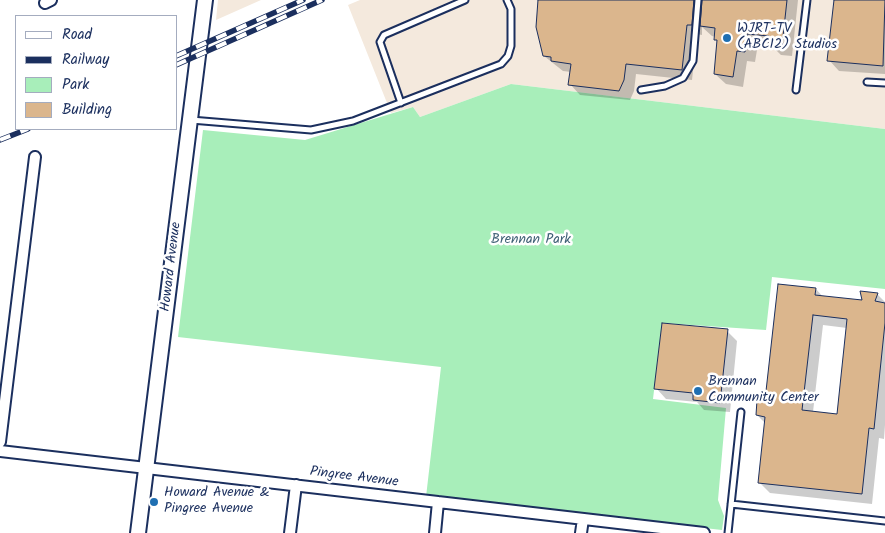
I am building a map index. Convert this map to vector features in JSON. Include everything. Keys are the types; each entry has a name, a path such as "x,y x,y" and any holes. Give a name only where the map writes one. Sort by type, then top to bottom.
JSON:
{"street":[{"name":"Howard Avenue","path":"138,533 205,0"},
{"path":"0,442 35,157"},
{"name":"Pingree Avenue","path":"0,452 704,533"},
{"path":"290,533 296,486"},
{"path":"435,533 438,502"},
{"path":"581,533 583,519"}],"lane":[{"path":"401,103 380,42 384,35 465,0"},
{"path":"190,120 311,130 353,121 401,103 501,64 508,56 511,46 511,9 507,0"},
{"path":"641,90 665,86 683,78 693,61 698,0"},
{"path":"796,90 808,0"},
{"path":"867,82 885,83"},
{"path":"728,533 741,412"},
{"path":"731,504 885,521"}],"shaded area":[{"path":"218,0 261,0 216,20"},
{"path":"360,0 885,0 885,129 511,84 420,117 413,107 391,113 348,5"}],"green space":[{"name":"Brennan Park","path":"511,84 885,129 885,289 772,277 766,330 662,323 653,399 726,408 718,500 724,516 722,530 426,497 441,367 178,337 203,130 305,140 413,107 420,117"}],"building":[{"path":"538,0 694,0 692,25 687,25 682,70 626,64 624,80 619,91 568,85 571,64 551,61 551,57 543,56 536,27"},
{"name":"WJRT-TV (ABC12) Studios","path":"702,0 787,0 782,46 769,45 769,36 747,34 745,52 737,51 733,77 714,74 717,40 714,40 715,28 700,26"},
{"path":"834,0 885,0 883,66 827,61"},
{"name":"Brennan Community Center","path":"778,284 816,288 815,295 862,300 860,291 878,293 875,301 885,303 885,323 874,429 869,428 862,494 758,483 765,417 756,415 757,400 765,400","holes":["813,315 847,319 837,414 802,410"]},
{"path":"662,323 728,329 720,403 693,400 693,393 654,389"}],"railway":[{"path":"178,55 303,0"},
{"path":"178,64 322,0"},
{"path":"0,140 25,130"}],"place":[{"name":"WJRT-TV (ABC12) Studios","path":"727,38"},
{"name":"Brennan Community Center","path":"698,391"},
{"name":"Howard Avenue & Pingree Avenue","path":"154,502"}]}
